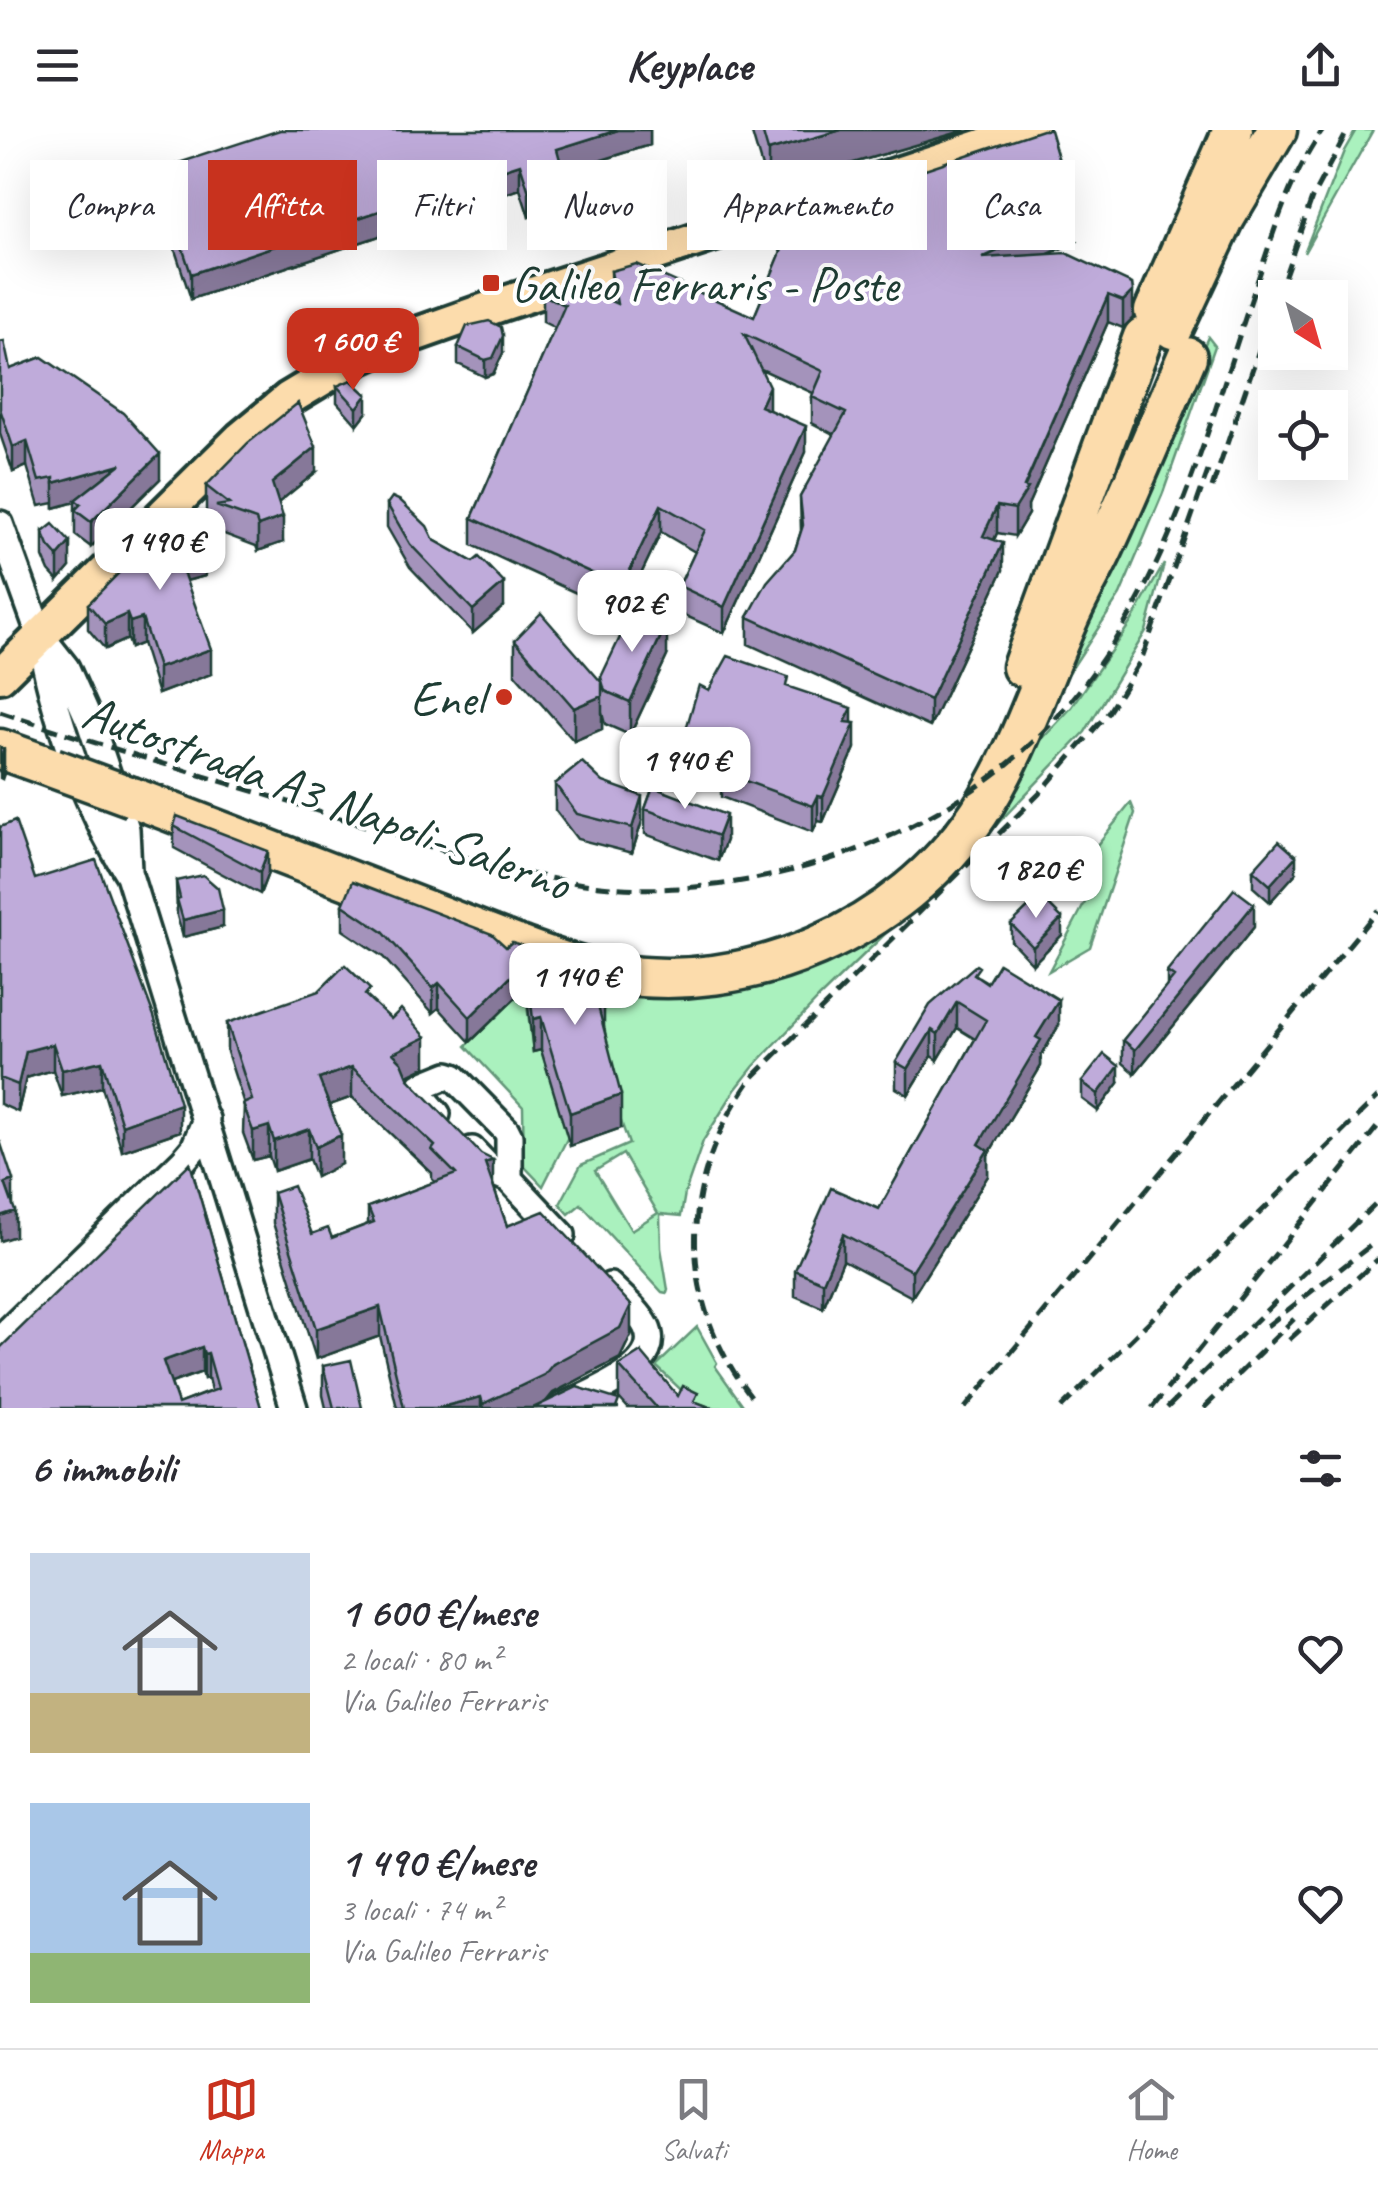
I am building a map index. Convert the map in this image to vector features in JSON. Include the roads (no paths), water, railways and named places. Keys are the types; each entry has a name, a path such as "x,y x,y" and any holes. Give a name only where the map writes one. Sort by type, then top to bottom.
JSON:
{"highway":[{"path":"1169,338 1214,148 1234,130"},
{"path":"1169,338 1225,218 1268,140"},
{"name":"Autostrada A3 Napoli-Salerno","path":"0,730 50,757 568,939 624,950 711,951 743,946 794,930 846,906 890,875 923,845 950,811 988,749 1056,612 1102,554 1169,338"},
{"name":"Autostrada A3 Napoli-Salerno","path":"0,750 50,757"}],"main road":[{"path":"0,676 242,438 288,399 348,363 397,341 502,304 1012,133"}],"street":[{"path":"0,524 40,635 66,668 90,722 126,830 128,875 294,1408"},
{"path":"0,1339 183,1161 202,1133 206,1119"},
{"path":"509,1179 642,1319 650,1337 640,1362 620,1378 560,1408"}],"railway":[{"path":"0,712 461,856 530,874 600,886 658,889 718,885 779,874 838,857 895,834 949,805 999,771 1059,715 1115,640 1165,544 1207,434 1276,225 1301,166 1323,130"},
{"path":"1283,280 1312,198 1348,130"},
{"path":"1212,488 1258,353"},
{"path":"751,1396 726,1358 698,1279 699,1197 727,1117 751,1079 1039,794 1108,713 1142,658 1208,471"},
{"path":"965,1408 1378,910"},
{"path":"1061,1408 1378,1097"},
{"path":"1152,1408 1378,1126"},
{"path":"1167,1408 1378,1201"},
{"path":"1267,1326 1375,1242"},
{"path":"1289,1340 1378,1259"},
{"path":"1204,1408 1294,1319"}],"place":[{"name":"Galileo Ferraris - Poste","path":"491,283"},
{"name":"Enel","path":"504,697"}]}
